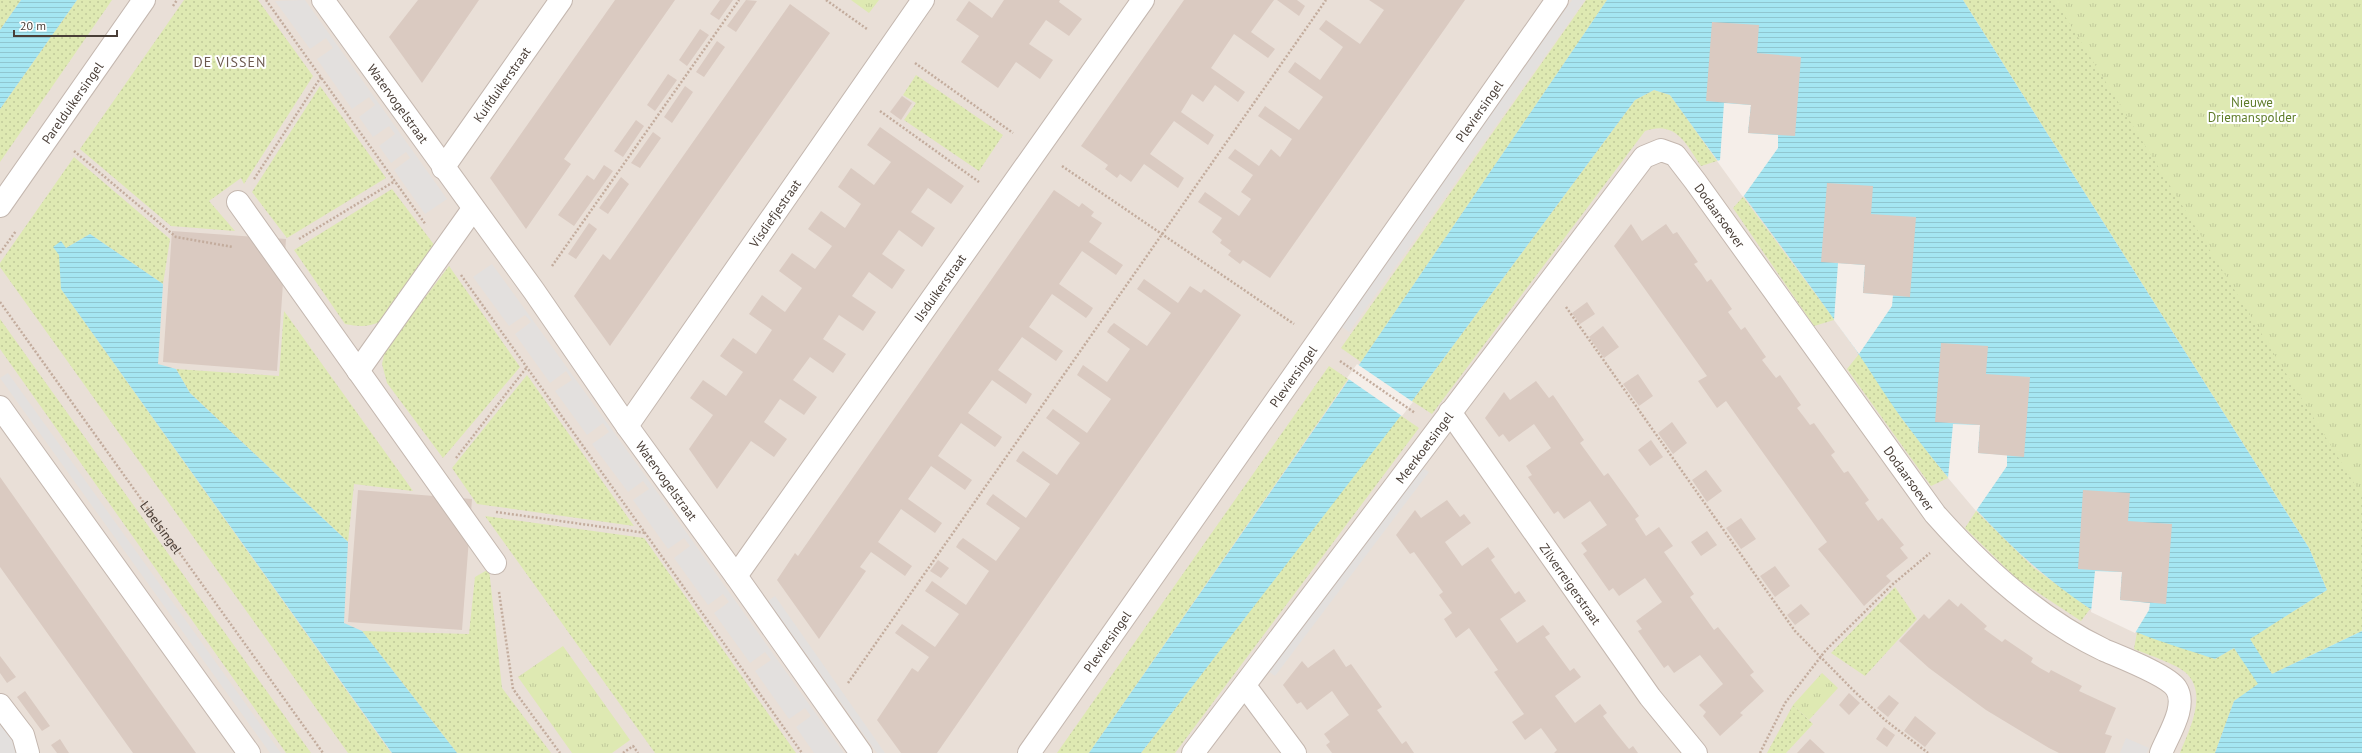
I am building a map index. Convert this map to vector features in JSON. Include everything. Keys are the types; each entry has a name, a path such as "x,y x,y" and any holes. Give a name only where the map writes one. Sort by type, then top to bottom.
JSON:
{"street":[{"name":"Parelduikersingel","path":"0,206 144,0"},
{"name":"Watervogelstraat","path":"323,0 443,168 534,291 627,426 736,576 861,753"},
{"name":"Kuifduikerstraat","path":"443,168 561,0"},
{"name":"Visdiefjestraat","path":"627,426 924,0"},
{"name":"IJsduikerstraat","path":"736,576 1143,0"},
{"name":"Pleviersingel","path":"1029,753 1557,0"},
{"name":"Meerkoetsingel","path":"1193,753 1644,157 1661,150"},
{"name":"Dodaarsoever","path":"1661,150 1675,155 1691,176 1935,514 1952,533 1984,566 2035,606 2072,632 2098,647 2165,678 2176,687 2180,700 2178,711 2161,753"},
{"path":"238,202 495,563"},
{"path":"358,372 473,209"},
{"path":"0,407 249,753"},
{"name":"Zilverreigerstraat","path":"1450,412 1650,697 1696,753"},
{"path":"1245,686 1295,753"},
{"path":"0,704 23,735 28,753"}],"path":[{"path":"266,0 802,753"},
{"path":"534,291 739,0"},
{"path":"826,0 1037,149 1318,340"},
{"path":"846,685 1326,0"},
{"path":"238,202 321,77"},
{"path":"857,95 1003,198"},
{"path":"74,150 176,237 274,254 395,182"},
{"path":"1548,282 1795,630 1821,658 1885,720 1928,753"},
{"name":"Libelsingel","path":"0,302 323,753"},
{"path":"1339,361 1412,410"},
{"path":"437,482 527,367"},
{"path":"454,506 646,533"},
{"path":"1760,753 1785,703 1821,658 1893,584 1952,533"},
{"path":"495,563 513,689 560,753"},
{"path":"623,753 633,746 638,753"}],"shaded area":[{"path":"0,0 1852,0 2362,753 0,753"},
{"path":"305,0 447,199 425,214 394,170 410,158 406,152 391,163 379,146 395,134 389,126 373,137 359,117 375,105 369,97 352,109 317,59 333,48 326,38 310,49 275,1"},
{"path":"1572,0 1585,0 1349,332 1341,326"},
{"path":"492,264 844,753 814,753 796,727 811,716 805,708 789,719 755,671 771,660 765,652 750,663 714,613 729,602 723,594 708,605 674,558 690,546 684,538 668,549 633,500 649,489 643,481 628,492 592,444 609,432 603,423 587,435 555,391 572,380 566,371 550,383 515,334 531,322 525,315 509,326 473,277"},
{"path":"8,373 281,753 270,753 0,378"},
{"path":"1421,467 1429,472 1275,676 1268,671"},
{"path":"775,596 885,753 877,753 768,601"},
{"path":"0,725 21,751 18,753 0,753"},
{"path":"2126,738 2149,748 2147,753 2120,753"}],"green space":[{"path":"0,0 21,0 0,30"},
{"path":"77,0 112,0 0,162 0,109"},
{"path":"184,0 258,0 313,76 244,184 241,178 209,201 235,231 171,226 80,149"},
{"path":"851,0 879,0 869,13"},
{"path":"1586,0 1607,0 1361,362 1341,348"},
{"path":"1963,0 2362,0 2362,631 2272,674 2249,639 2327,590 2309,548"},
{"name":"Nieuwe Driemanspolder","path":"2055,0 2362,0 2362,496"},
{"path":"916,75 1003,135 979,171 904,120 916,103 903,95"},
{"path":"320,86 386,178 287,238 252,192"},
{"path":"1654,90 1670,95 1717,161 1701,166 1685,142 1672,131 1656,128 1645,131 1432,414 1412,401 1635,100"},
{"path":"74,157 170,239 163,284 90,234 66,248 60,241 61,289 391,753 348,753 0,267 0,263"},
{"path":"392,189 435,246 382,321 364,326 345,324 294,250"},
{"path":"1743,197 1834,320 1814,326 1733,208"},
{"path":"449,266 520,367 443,458 387,383 382,364 385,350"},
{"path":"284,311 413,491 354,484 348,542 190,393 176,369 279,376"},
{"path":"0,319 311,753 286,753 0,349"},
{"path":"1859,354 1902,419 1948,478 1931,486 1847,369"},
{"path":"1329,366 1348,379 1089,753 1057,753"},
{"path":"527,375 634,526 477,504 452,468"},
{"path":"1400,415 1419,428 1175,753 1141,753"},
{"path":"1976,511 2034,568 2090,609 2081,621 2017,579 1965,528"},
{"path":"485,516 644,538 796,753 655,753"},
{"path":"489,569 502,688 551,753 457,753 362,631 469,634 475,577"},
{"path":"1895,587 1917,619 1865,676 1831,653"},
{"path":"2137,632 2215,659 2234,648 2259,684 2234,701 2215,753 2180,753 2195,712 2196,690 2192,681 2181,669 2134,649"},
{"path":"563,646 630,740 612,753 572,753 518,677"},
{"path":"1822,673 1838,688 1809,720 1793,705"},
{"path":"1793,705 1813,724 1786,753 1767,753"}],"water":[{"path":"21,0 77,0 0,109 0,30"},
{"path":"1607,0 1963,0 2309,548 2327,590 2250,639 2272,674 2362,631 2362,753 2215,753 2234,701 2258,684 2234,648 2215,659 2150,638 2119,625 2089,608 2062,588 2036,568 2011,545 1965,498 1903,420 1853,346 1670,95 1654,90 1635,100 1412,401 1141,753 1089,753 1361,362"},
{"path":"90,234 163,284 158,364 176,369 190,393 348,542 344,623 362,631 457,753 392,753 61,289 59,255 53,247 61,241 66,248"}],"pier":[{"path":"1724,103 1751,105 1748,133 1778,135 1778,148 1743,197 1717,161 1720,160"},
{"path":"1838,263 1865,265 1863,293 1893,295 1892,306 1859,354 1834,320"},
{"path":"1357,364 1413,402 1402,416 1347,378"},
{"path":"1953,424 1980,425 1978,453 2007,455 2007,466 1976,511 1948,478"},
{"path":"2095,571 2122,572 2120,600 2150,603 2149,610 2135,633 2091,612"}],"building":[{"path":"418,0 479,0 422,83 389,37"},
{"path":"615,0 675,0 564,159 571,164 526,229 490,178"},
{"path":"720,0 733,0 719,20 710,14"},
{"path":"746,0 757,1 736,32 727,26"},
{"path":"1004,0 1060,0 1059,2 1082,19 1069,36 1046,20 1029,44 1053,60 1040,79 1016,62 998,88 961,62 979,36 956,20 969,1 992,18"},
{"path":"1184,0 1274,0 1251,32 1275,49 1268,58 1234,34 1211,68 1245,92 1238,102 1215,85 1203,102 1192,94 1181,112 1214,135 1208,145 1174,121 1150,154 1184,178 1178,188 1144,164 1131,182 1120,174 1117,178 1105,169 1108,165 1081,146"},
{"path":"1277,0 1297,0 1305,6 1299,16"},
{"path":"1369,0 1465,0 1270,278 1243,260 1240,264 1228,255 1231,251 1220,243 1222,240 1212,232 1222,218 1198,202 1205,192 1239,216 1251,199 1241,192 1253,175 1228,158 1235,149 1259,166 1271,149 1280,157 1292,139 1258,116 1265,106 1299,130 1323,97 1288,72 1295,62 1320,80 1343,47 1319,29 1326,20 1360,44 1384,10"},
{"path":"790,4 830,33 610,346 574,296 603,254 610,260"},
{"path":"1712,22 1759,25 1757,53 1801,57 1795,136 1748,133 1751,105 1706,101"},
{"path":"700,29 709,35 687,66 679,60"},
{"path":"717,41 725,47 704,77 696,72"},
{"path":"668,74 677,80 655,111 647,105"},
{"path":"685,86 693,92 672,123 664,117"},
{"path":"902,96 912,103 901,120 890,112"},
{"path":"636,120 644,126 623,157 614,151"},
{"path":"880,127 964,186 951,204 928,188 911,212 935,228 922,247 899,230 882,254 905,270 892,289 869,272 852,296 876,312 863,331 839,315 823,339 846,354 833,373 810,357 793,380 817,397 804,415 780,399 764,422 787,439 774,457 751,441 717,489 689,449 713,415 690,398 703,380 726,396 743,372 720,356 733,338 756,354 772,330 749,314 762,295 785,312 802,288 779,271 792,253 815,269 832,246 808,229 821,211 845,228 861,204 838,187 851,168 874,185 891,162 867,145"},
{"path":"653,132 661,138 640,168 631,163"},
{"path":"604,165 613,171 574,226 558,215 587,175 594,180"},
{"path":"621,177 629,184 608,214 599,208"},
{"path":"1827,183 1873,186 1871,214 1916,217 1910,297 1863,293 1865,265 1821,262"},
{"path":"1054,190 1079,207 1082,203 1094,212 1091,216 1102,223 1089,242 1123,265 1116,275 1082,251 1059,284 1093,308 1090,313 1086,318 1052,294 1029,327 1063,351 1056,361 1022,337 998,370 1032,394 1026,404 992,380 968,413 1002,437 999,442 995,447 961,423 938,456 972,480 965,490 931,466 908,499 942,523 935,533 901,509 878,542 912,566 905,576 871,552 860,567 866,571 819,639 777,580 795,553 798,556"},
{"path":"589,223 597,229 576,259 568,254"},
{"path":"1631,224 1642,241 1666,224 1673,234 1677,232 1698,262 1694,264 1707,282 1711,279 1732,309 1728,312 1741,330 1745,327 1766,357 1762,360 1776,378 1780,375 1801,405 1797,408 1810,425 1814,423 1835,452 1831,455 1844,473 1848,471 1869,500 1865,503 1878,521 1882,518 1904,545 1900,548 1908,558 1886,576 1891,581 1864,606 1818,549 1827,542 1726,401 1717,408 1698,381 1707,376 1614,246"},
{"path":"172,231 286,239 277,371 163,362"},
{"path":"1144,279 1178,303 1190,286 1201,293 1204,289 1241,315 937,753 901,753 877,720 912,668 918,672 929,657 895,633 902,624 935,647 959,614 925,591 932,581 966,605 989,571 956,547 959,542 963,538 996,561 1020,528 986,504 989,499 993,494 1026,518 1050,484 1016,461 1019,456 1023,451 1057,475 1080,443 1046,418 1053,409 1087,433 1111,399 1077,375 1083,365 1107,382 1130,349 1107,332 1114,323 1147,346 1171,313 1137,289"},
{"path":"1587,302 1595,314 1580,324 1572,313"},
{"path":"1603,326 1619,347 1604,358 1589,337"},
{"path":"1941,343 1988,346 1986,374 2030,377 2024,457 1978,453 1980,425 1935,422"},
{"path":"1638,374 1653,396 1639,406 1623,384"},
{"path":"1536,381 1549,398 1553,395 1584,440 1580,443 1604,476 1608,473 1639,516 1635,519 1646,536 1659,527 1673,546 1664,552 1694,594 1690,597 1714,630 1718,627 1754,672 1750,675 1764,691 1740,713 1743,715 1720,736 1703,716 1706,712 1699,705 1723,684 1700,655 1674,673 1668,665 1664,668 1638,631 1642,629 1636,621 1662,602 1645,578 1619,596 1613,588 1609,591 1583,554 1587,551 1581,543 1607,525 1590,501 1564,519 1558,511 1554,514 1528,477 1532,475 1526,466 1551,448 1534,424 1509,442 1503,434 1499,437 1485,418 1504,392 1510,400"},
{"path":"1672,422 1687,443 1673,454 1658,433"},
{"path":"1651,440 1663,457 1650,466 1638,450"},
{"path":"1706,470 1722,491 1707,502 1692,480"},
{"path":"0,477 196,753 133,753 0,567"},
{"path":"358,490 472,499 462,630 348,622"},
{"path":"2083,490 2130,493 2128,521 2172,524 2166,604 2120,600 2122,572 2078,569"},
{"path":"1447,500 1460,517 1464,514 1471,523 1445,542 1462,566 1488,547 1495,557 1491,560 1515,594 1519,591 1526,601 1500,619 1517,643 1543,625 1550,634 1545,637 1570,671 1574,668 1581,677 1555,696 1575,723 1600,704 1607,713 1603,716 1616,733 1629,749 1633,746 1638,753 1554,753 1557,750 1541,728 1525,740 1512,722 1524,714 1494,672 1498,670 1469,628 1456,638 1444,619 1452,613 1439,595 1443,592 1414,552 1410,554 1396,535 1415,510 1421,518"},
{"path":"1741,518 1756,539 1741,549 1726,528"},
{"path":"1707,531 1717,545 1701,556 1691,542"},
{"path":"938,560 949,568 941,578 930,571"},
{"path":"1775,566 1790,586 1775,597 1760,576"},
{"path":"1949,599 1958,607 1961,603 1987,626 1984,629 2002,642 2005,639 2033,658 2031,662 2040,668 2049,673 2051,670 2082,686 2079,691 2116,708 2105,734 2112,736 2105,753 2059,753 2049,748 1986,710 1929,668 1899,641 1924,614 1929,619"},
{"path":"1801,604 1810,614 1795,625 1787,615"},
{"path":"1334,649 1346,667 1351,664 1382,707 1377,710 1402,744 1406,741 1414,753 1332,753 1326,745 1330,742 1324,734 1349,715 1332,691 1307,710 1301,702 1297,704 1283,685 1302,661 1308,668"},
{"path":"0,656 16,677 7,683 0,673"},
{"path":"25,691 50,726 42,731 17,697"},
{"path":"1849,693 1860,703 1849,715 1839,705"},
{"path":"1889,695 1899,703 1888,717 1877,708"},
{"path":"1915,716 1936,733 1925,747 1904,731"},
{"path":"1884,727 1895,735 1887,747 1876,739"},
{"path":"60,739 69,753 57,753 51,745"},
{"path":"1810,739 1825,753 1797,753"}],"district":[{"name":"DE VISSEN","path":"230,62"}]}
